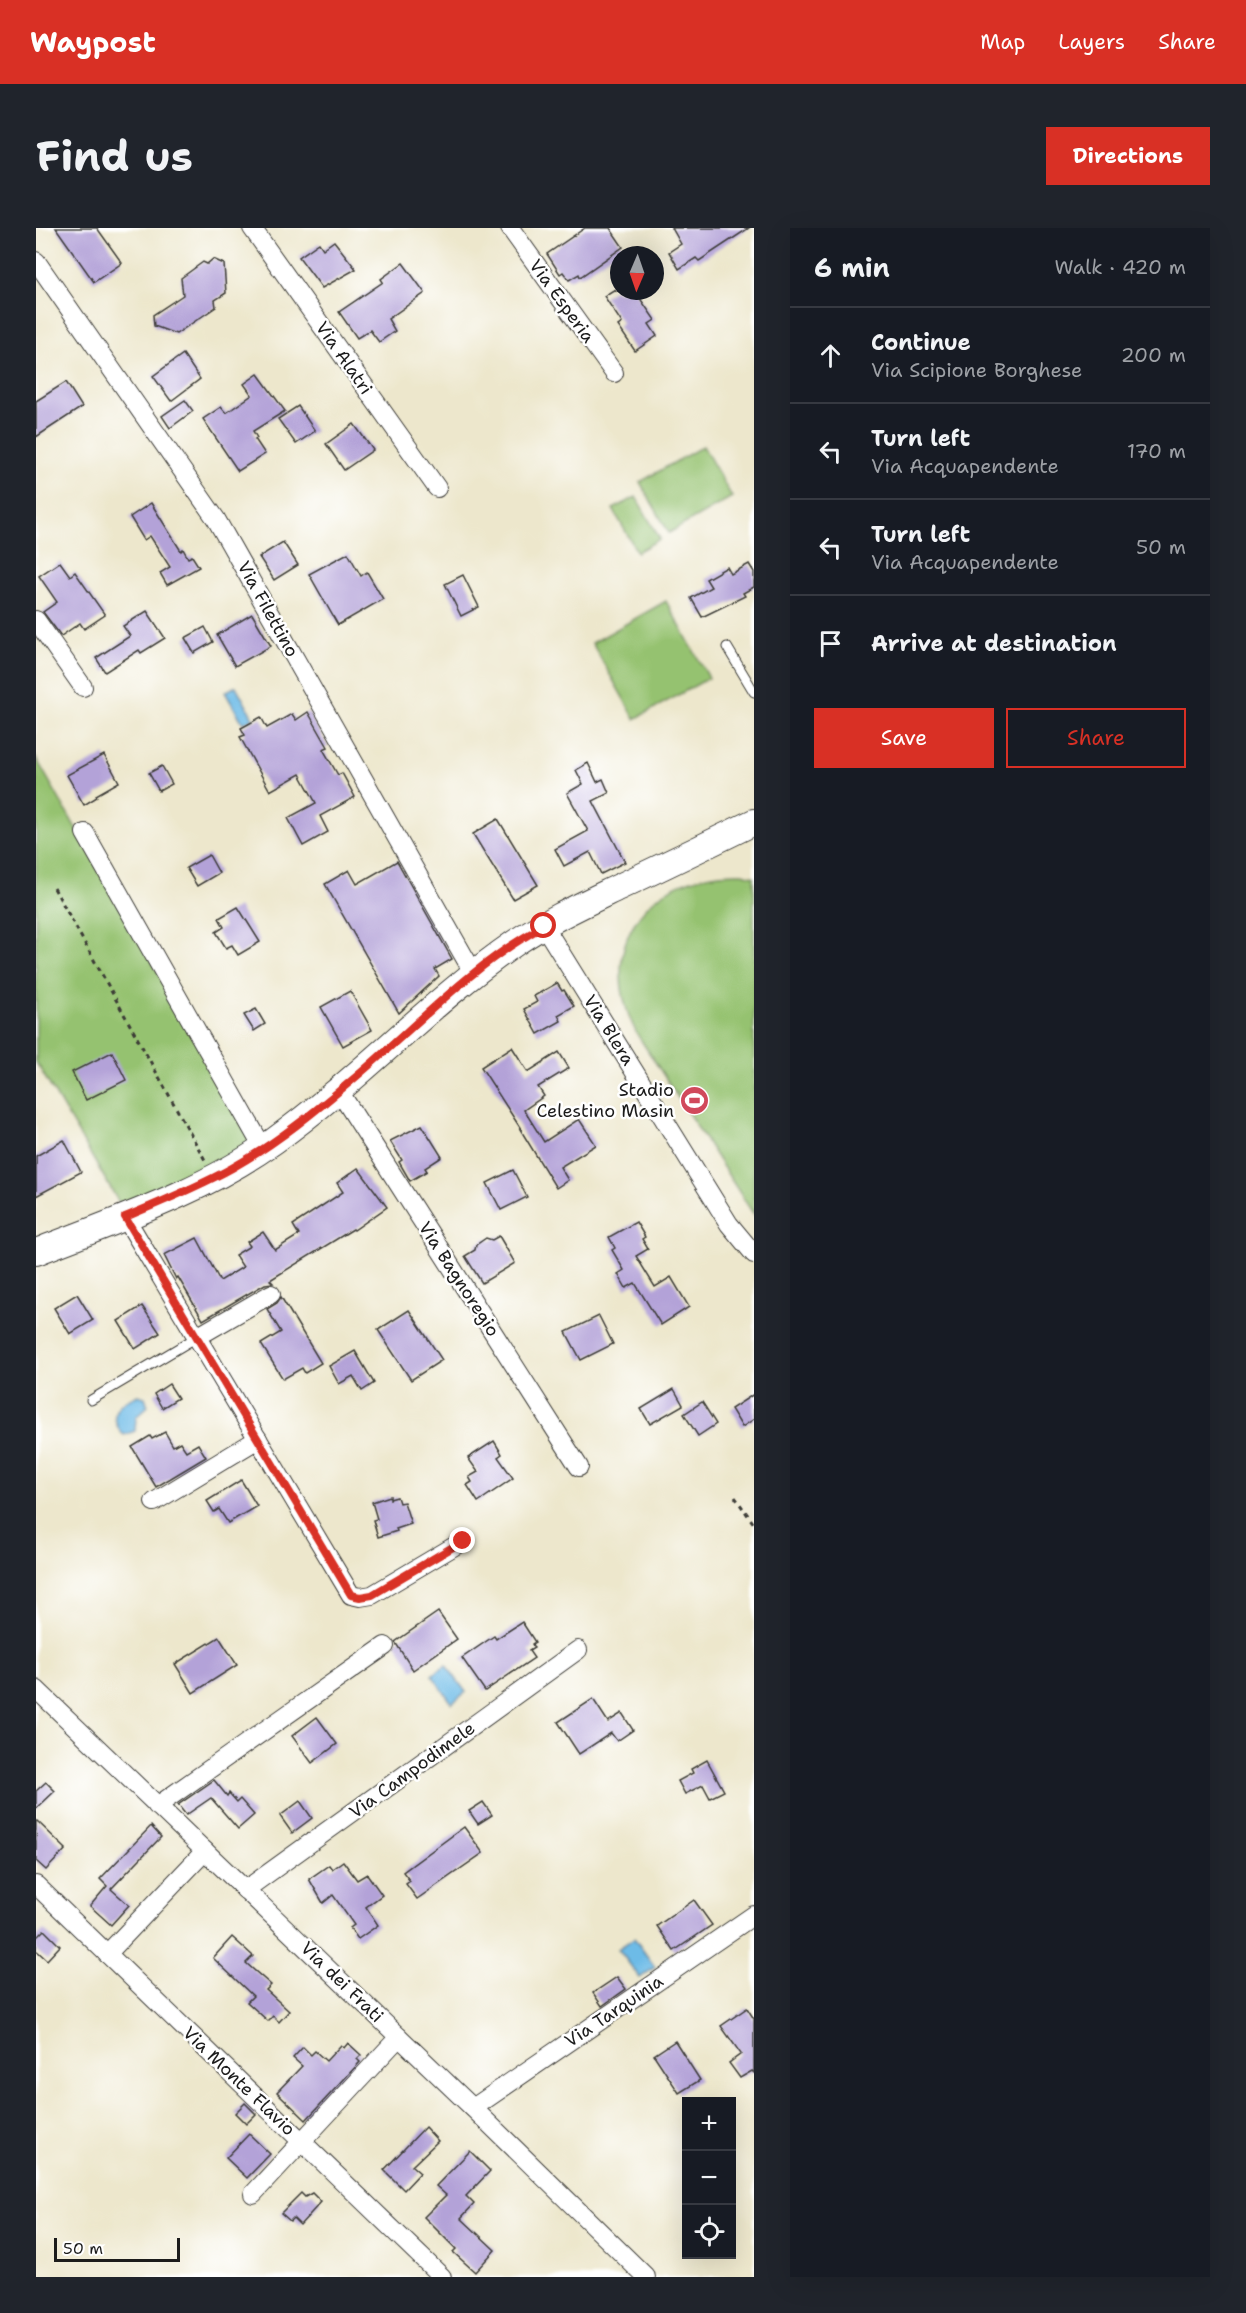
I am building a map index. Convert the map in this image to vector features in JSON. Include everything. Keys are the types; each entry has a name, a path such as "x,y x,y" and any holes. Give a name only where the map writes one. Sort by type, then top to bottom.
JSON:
{"main road":[{"path":"36,1252 125,1217 215,1177 263,1149 339,1091 474,974 515,943 544,926 754,822"}],"street":[{"name":"Via Alatri","path":"252,228 436,488"},
{"name":"Via Esperia","path":"510,228 614,373"},
{"name":"Via Filettino","path":"36,261 216,519 474,974"},
{"path":"36,620 83,687"},
{"path":"86,833 263,1149"},
{"name":"Via Blera","path":"544,926 729,1224 754,1254"},
{"name":"Via Bagnoregio","path":"339,1091 579,1467"},
{"path":"125,1217 351,1595 360,1597 372,1595 463,1541"},
{"path":"197,1337 271,1294"},
{"path":"154,1502 258,1439"},
{"path":"157,1806 385,1646"},
{"name":"Via Campodimele","path":"245,1890 578,1650"},
{"name":"Via dei Frati","path":"36,1689 646,2277"},
{"path":"107,1954 205,1851"},
{"name":"Via Monte Flavio","path":"36,1885 442,2277"},
{"name":"Via Tarquinia","path":"473,2108 754,1915"},
{"path":"253,2194 399,2037"}],"lane":[{"path":"727,647 754,692"},
{"path":"91,1400 197,1337"}],"path":[{"path":"54,888 215,1177"},
{"path":"735,1497 754,1524"}],"green space":[{"path":"703,446 732,497 669,533 640,482"},
{"path":"636,497 660,539 637,552 613,509"},
{"path":"666,601 709,678 635,719 592,643"},
{"path":"36,758 256,1144 206,1173 121,1206 36,1062"},
{"path":"742,873 754,876 754,1215 637,1034 625,1002 621,972 625,944 637,920 655,900 679,885 708,875"}],"water":[{"path":"236,686 253,718 243,723 225,692"},
{"path":"138,1395 145,1397 148,1406 136,1417 135,1431 124,1435 117,1426 115,1412 120,1405"},
{"path":"446,1665 466,1692 452,1703 432,1675"},
{"path":"634,1938 655,1967 640,1978 618,1949"}],"building":[{"path":"56,228 97,228 122,263 94,282"},
{"path":"585,228 610,228 622,246 610,246 610,256 580,277 579,274 569,280 563,272 560,274 547,254"},
{"path":"672,228 749,228 699,261 696,258 679,269 669,252 681,244"},
{"path":"334,241 356,269 322,288 299,257 319,243 323,249"},
{"path":"213,259 224,264 226,293 215,300 216,307 176,334 154,326 153,315 183,295 181,278 203,262 207,264"},
{"path":"403,263 425,293 388,319 395,331 379,342 370,330 357,338 339,312 383,282 381,279"},
{"path":"610,292 610,300 641,300 655,320 649,324 657,336 635,351 618,326 622,323 604,296"},
{"path":"183,354 200,379 171,401 153,376"},
{"path":"258,374 285,411 253,431 257,438 255,439 265,454 238,471 203,419 221,407 226,413 252,395 244,384"},
{"path":"66,382 82,407 36,437 36,401"},
{"path":"185,400 193,411 170,428 162,416"},
{"path":"298,406 315,431 296,444 278,419"},
{"path":"354,424 373,450 344,470 326,444"},
{"path":"151,503 181,551 183,549 188,558 192,556 199,567 167,585 160,573 170,567 150,536 144,540 130,517"},
{"path":"283,542 298,565 274,580 259,557"},
{"path":"348,553 361,576 367,572 383,599 338,625 309,574"},
{"path":"60,562 70,576 75,572 105,615 84,629 80,623 61,636 43,612 57,602 39,576"},
{"path":"749,564 754,572 754,587 743,593 745,596 702,617 691,598 711,587 706,579 727,567 731,574"},
{"path":"463,575 479,607 461,616 445,584"},
{"path":"147,611 165,638 141,653 139,650 105,672 96,658 130,636 123,626"},
{"path":"252,614 271,646 235,666 217,635"},
{"path":"205,627 213,642 194,653 185,638"},
{"path":"308,712 328,747 323,749 338,775 342,773 355,797 320,816 328,832 303,846 288,818 316,803 300,774 270,791 240,737 245,735 241,728 261,717 267,728 292,714 296,720"},
{"path":"104,755 119,782 84,805 67,775"},
{"path":"588,763 597,782 603,779 609,793 593,801 625,862 601,874 590,852 564,866 555,849 588,831 567,793 583,784 576,770"},
{"path":"162,766 172,784 159,791 149,773"},
{"path":"498,819 538,885 513,899 473,834"},
{"path":"209,855 219,873 197,886 186,868"},
{"path":"397,861 452,959 435,969 439,976 399,1013 325,884 349,870 357,884"},
{"path":"238,907 260,942 238,955 232,945 226,948 216,932 224,927 219,918"},
{"path":"557,983 574,1006 558,1015 561,1021 538,1034 524,1009 537,1002 534,996"},
{"path":"350,991 372,1030 343,1046 321,1007"},
{"path":"256,1009 265,1024 254,1031 244,1015"},
{"path":"512,1047 528,1072 559,1052 569,1068 538,1087 544,1096 524,1110 544,1142 579,1119 596,1145 560,1167 568,1180 556,1188 481,1067"},
{"path":"112,1052 126,1080 86,1100 72,1072"},
{"path":"422,1125 442,1157 425,1168 427,1171 410,1181 399,1162 402,1160 390,1141"},
{"path":"64,1140 81,1172 36,1196 36,1156"},
{"path":"358,1168 387,1207 354,1230 270,1280 273,1283 265,1284 203,1320 178,1277 176,1279 164,1255 197,1238 220,1281 243,1267 235,1255 250,1246 247,1242 263,1232 275,1250 299,1235 293,1225 343,1192 337,1183"},
{"path":"513,1170 527,1197 501,1210 487,1183"},
{"path":"636,1222 645,1237 642,1239 648,1249 636,1256 655,1287 671,1277 689,1307 661,1325 635,1283 626,1288 618,1274 624,1270 612,1250 615,1248 609,1237"},
{"path":"499,1236 515,1263 482,1283 465,1256 475,1250 476,1245 486,1238 492,1240"},
{"path":"77,1294 93,1320 70,1334 54,1308"},
{"path":"281,1297 321,1363 305,1373 302,1368 283,1379 261,1344 281,1332 267,1309 277,1303"},
{"path":"142,1306 160,1333 135,1349 118,1321"},
{"path":"409,1310 442,1360 411,1380 378,1330"},
{"path":"599,1316 613,1344 581,1360 566,1332"},
{"path":"355,1351 374,1383 362,1391 353,1376 339,1384 329,1366"},
{"path":"169,1384 178,1398 162,1408 154,1394"},
{"path":"674,1389 683,1405 650,1424 641,1409"},
{"path":"754,1394 754,1419 742,1427 731,1409"},
{"path":"702,1402 716,1424 698,1436 684,1414"},
{"path":"165,1432 173,1446 180,1442 186,1451 198,1444 206,1457 156,1487 132,1447 150,1436 152,1439"},
{"path":"494,1441 502,1454 498,1457 513,1478 478,1502 467,1485 472,1482 469,1477 478,1472 468,1458"},
{"path":"241,1480 257,1506 228,1523 219,1509 214,1512 207,1501"},
{"path":"390,1496 390,1499 397,1497 399,1503 404,1502 411,1524 378,1537 373,1520 377,1519 372,1502"},
{"path":"438,1612 457,1639 413,1670 395,1642"},
{"path":"522,1622 535,1642 532,1644 534,1648 529,1651 534,1658 485,1691 462,1658 494,1636 496,1639"},
{"path":"219,1637 237,1665 193,1693 175,1664"},
{"path":"593,1699 608,1722 622,1713 633,1730 617,1741 611,1733 579,1754 558,1722"},
{"path":"317,1717 337,1744 312,1763 292,1736"},
{"path":"707,1760 724,1791 710,1798 703,1785 685,1794 678,1781 693,1773 691,1769"},
{"path":"214,1780 227,1796 229,1793 237,1802 240,1799 254,1815 238,1829 211,1798 186,1815 178,1805"},
{"path":"46,1782 55,1791 36,1809 36,1791"},
{"path":"300,1801 312,1818 292,1833 280,1816"},
{"path":"483,1802 492,1815 478,1824 469,1811"},
{"path":"36,1820 66,1849 46,1870 36,1861"},
{"path":"151,1826 161,1837 111,1889 129,1905 111,1925 90,1906 107,1886 100,1879"},
{"path":"464,1827 483,1853 417,1899 406,1884 410,1881 403,1872"},
{"path":"343,1861 357,1880 367,1874 382,1895 366,1907 378,1925 358,1939 350,1928 354,1925 333,1895 323,1903 309,1879 329,1865 332,1869"},
{"path":"694,1900 712,1925 674,1951 657,1926"},
{"path":"44,1930 60,1946 47,1960 36,1950 36,1938"},
{"path":"232,1937 253,1956 246,1963 271,1985 266,1990 289,2011 279,2022 273,2016 268,2021 247,2002 253,1996 213,1958"},
{"path":"617,1977 626,1989 602,2006 593,1993"},
{"path":"747,2008 754,2019 754,2073 752,2071 740,2078 729,2063 741,2054 721,2026"},
{"path":"675,2041 700,2080 679,2093 654,2055"},
{"path":"348,2043 361,2055 357,2059 360,2062 306,2120 277,2092 302,2066 293,2058 303,2047 311,2055 315,2051 326,2061 341,2045 344,2048"},
{"path":"245,2103 256,2114 246,2124 235,2113"},
{"path":"425,2127 438,2141 412,2166 420,2173 404,2190 384,2170"},
{"path":"249,2134 270,2154 247,2178 226,2158"},
{"path":"470,2151 490,2171 466,2196 474,2204 461,2218 495,2250 475,2272 453,2252 456,2249 424,2217 446,2195 436,2186"},
{"path":"301,2193 305,2197 312,2193 321,2202 300,2225 293,2218 290,2221 281,2213"}],"place":[{"name":"Stadio Celestino Masin","path":"695,1100"}],"route":[{"path":"463,1541 372,1595 355,1597 351,1595 125,1217 207,1181 274,1141 339,1091 474,974 515,943 544,926"}]}
